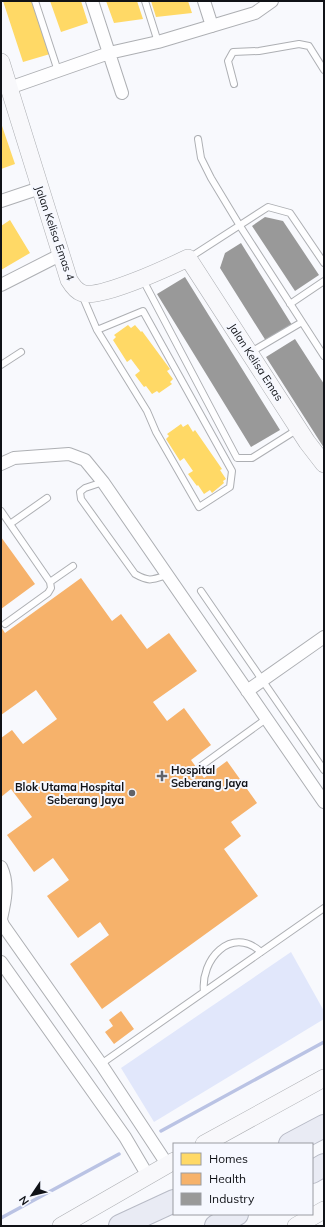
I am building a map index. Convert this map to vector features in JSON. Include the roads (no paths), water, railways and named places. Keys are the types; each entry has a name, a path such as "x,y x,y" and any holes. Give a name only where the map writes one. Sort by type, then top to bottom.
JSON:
{"highway":[{"path":"292,1143 324,1126"},
{"path":"313,1172 324,1166"},
{"path":"120,1226 173,1201"},
{"path":"145,1226 173,1210"},
{"path":"216,1226 235,1215"}],"street":[{"path":"92,1 122,93"},
{"path":"204,1 212,26"},
{"path":"9,88 109,53 158,42 255,13 272,1"},
{"name":"Jalan Kelisa Emas 4","path":"1,62 69,280 74,288 82,293 91,295 142,278 188,258"},
{"path":"1,201 40,188"},
{"path":"1,285 62,254"},
{"name":"Jalan Kelisa Emas","path":"188,258 307,442 324,464"},
{"path":"1,464 14,458 69,454 84,460 103,482 324,802"},
{"path":"247,691 324,637"},
{"path":"1,867 4,874 6,890 1,919 3,925 171,1163 61,1226"},
{"path":"1,962 125,1136 148,1176"},
{"path":"26,997 45,985"},
{"path":"83,1077 101,1064"},
{"path":"206,1143 324,1078"},
{"path":"296,1226 324,1210"}],"lane":[{"path":"35,1 58,71"},
{"path":"145,1 158,42"},
{"path":"234,84 228,61 233,52 259,51 299,44 309,46 324,70"},
{"path":"198,139 201,158 240,226 324,356"},
{"path":"188,258 268,207 290,213 324,263"},
{"path":"142,278 237,458 252,458 299,428"},
{"path":"290,304 324,281"},
{"path":"82,293 97,330 147,411 156,432 198,507 230,487 232,471 143,311 97,330"},
{"path":"250,353 302,322"},
{"path":"1,365 21,352"},
{"path":"103,482 85,488 80,492 81,499 135,574 145,580 155,579 167,575"},
{"path":"10,524 47,498"},
{"path":"1,511 50,582 48,593 5,624"},
{"path":"50,582 73,566"},
{"path":"201,591 324,770"},
{"path":"202,766 266,719"},
{"path":"101,1064 324,908"},
{"path":"204,992 203,982 205,973 215,953 233,942 244,942 254,946 261,952"}],"waterway":[{"path":"161,1131 324,1042"},
{"path":"1,1218 119,1154"}],"place":[{"name":"Hospital Seberang Jaya","path":"162,776"},
{"name":"Blok Utama Hospital Seberang Jaya","path":"132,793"}]}
